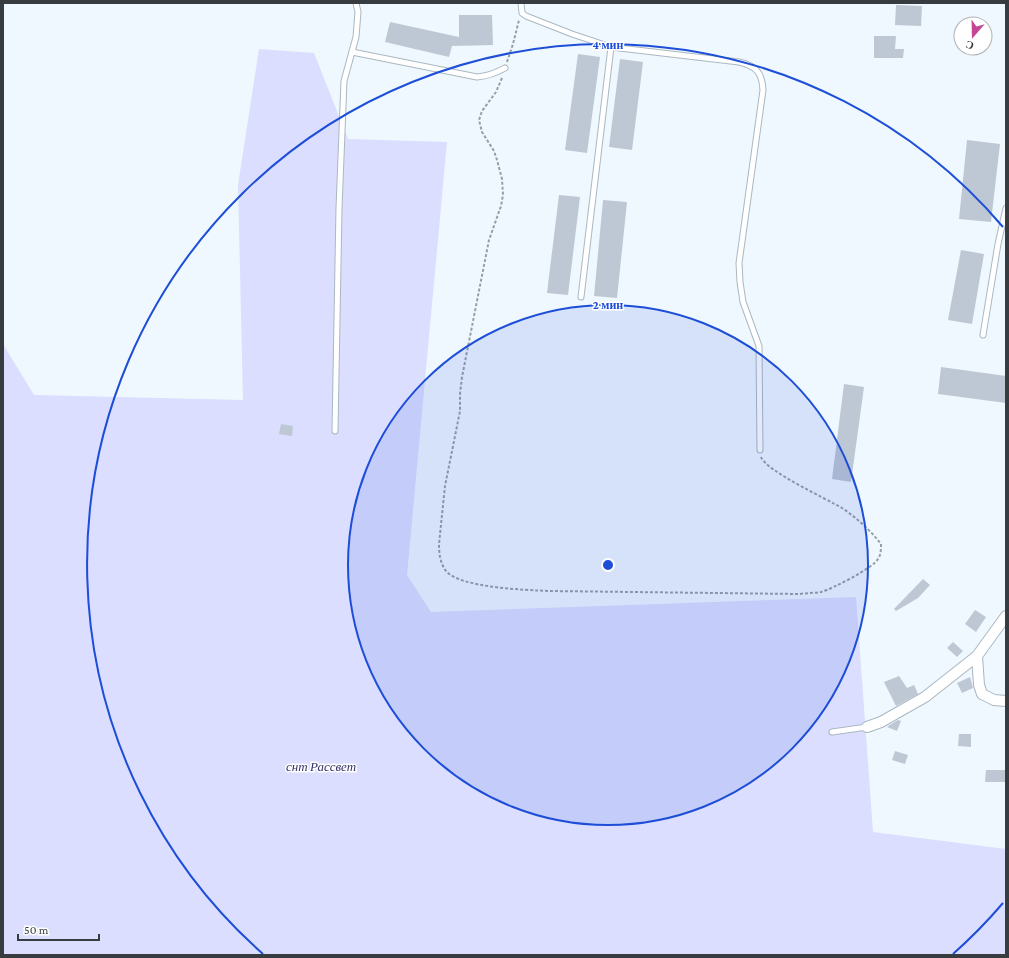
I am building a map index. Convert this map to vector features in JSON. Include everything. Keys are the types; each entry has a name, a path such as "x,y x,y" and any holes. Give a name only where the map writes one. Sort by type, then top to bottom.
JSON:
{"street":[{"path":"867,727 881,722 919,701 977,656 1006,616"},
{"path":"977,656 979,685 982,694 994,700 1006,701"}],"lane":[{"path":"335,431 339,208 344,81 356,37 358,12 356,3"},
{"path":"521,6 522,13 526,16 610,47 740,62 753,66 760,75 763,90 739,263 743,302 759,346 760,450"},
{"path":"581,297 610,47"},
{"path":"352,52 477,77 493,74 505,68"},
{"path":"983,335 998,244 1006,208"},
{"path":"832,732 867,727"}],"path":[{"path":"521,6 513,44 505,68 496,92 482,110 479,120 482,132 497,160 502,179 502,195 489,240 462,377 460,411 445,486 440,522 439,549 446,571 452,576 471,583 549,591 800,594 822,592 857,575 876,563 879,559 881,544 870,531 842,508 777,472 766,464 762,461 760,450"}],"green space":[{"name":"снт Рассвет","path":"259,49 314,53 348,139 447,142 407,575 431,612 856,597 873,832 1006,849 1006,955 3,955 3,344 34,395 243,400 238,185"}],"building":[{"path":"896,5 922,6 921,26 895,25"},
{"path":"459,15 492,15 493,45 452,46 449,57 385,42 390,22 459,37"},
{"path":"874,36 896,36 895,49 904,49 903,58 874,58"},
{"path":"578,54 600,57 587,153 565,150"},
{"path":"620,59 643,62 632,150 609,147"},
{"path":"967,140 1000,144 991,222 959,219"},
{"path":"559,195 580,197 568,295 547,293"},
{"path":"603,200 627,202 617,298 594,296"},
{"path":"961,250 984,254 972,324 948,320"},
{"path":"941,367 1006,376 1006,403 938,394"},
{"path":"844,384 864,387 851,482 832,479"},
{"path":"281,424 293,426 292,436 279,434"},
{"path":"923,579 930,585 918,598 896,611 894,609"},
{"path":"975,610 986,617 976,632 965,624"},
{"path":"953,642 963,651 957,657 947,648"},
{"path":"899,676 907,688 914,685 918,694 896,706 884,682"},
{"path":"970,677 973,688 962,693 957,683"},
{"path":"898,720 901,721 897,731 887,727 888,726"},
{"path":"959,734 971,734 971,747 958,746"},
{"path":"895,751 908,755 905,764 892,760"},
{"path":"986,770 1006,770 1006,782 985,782"}]}
